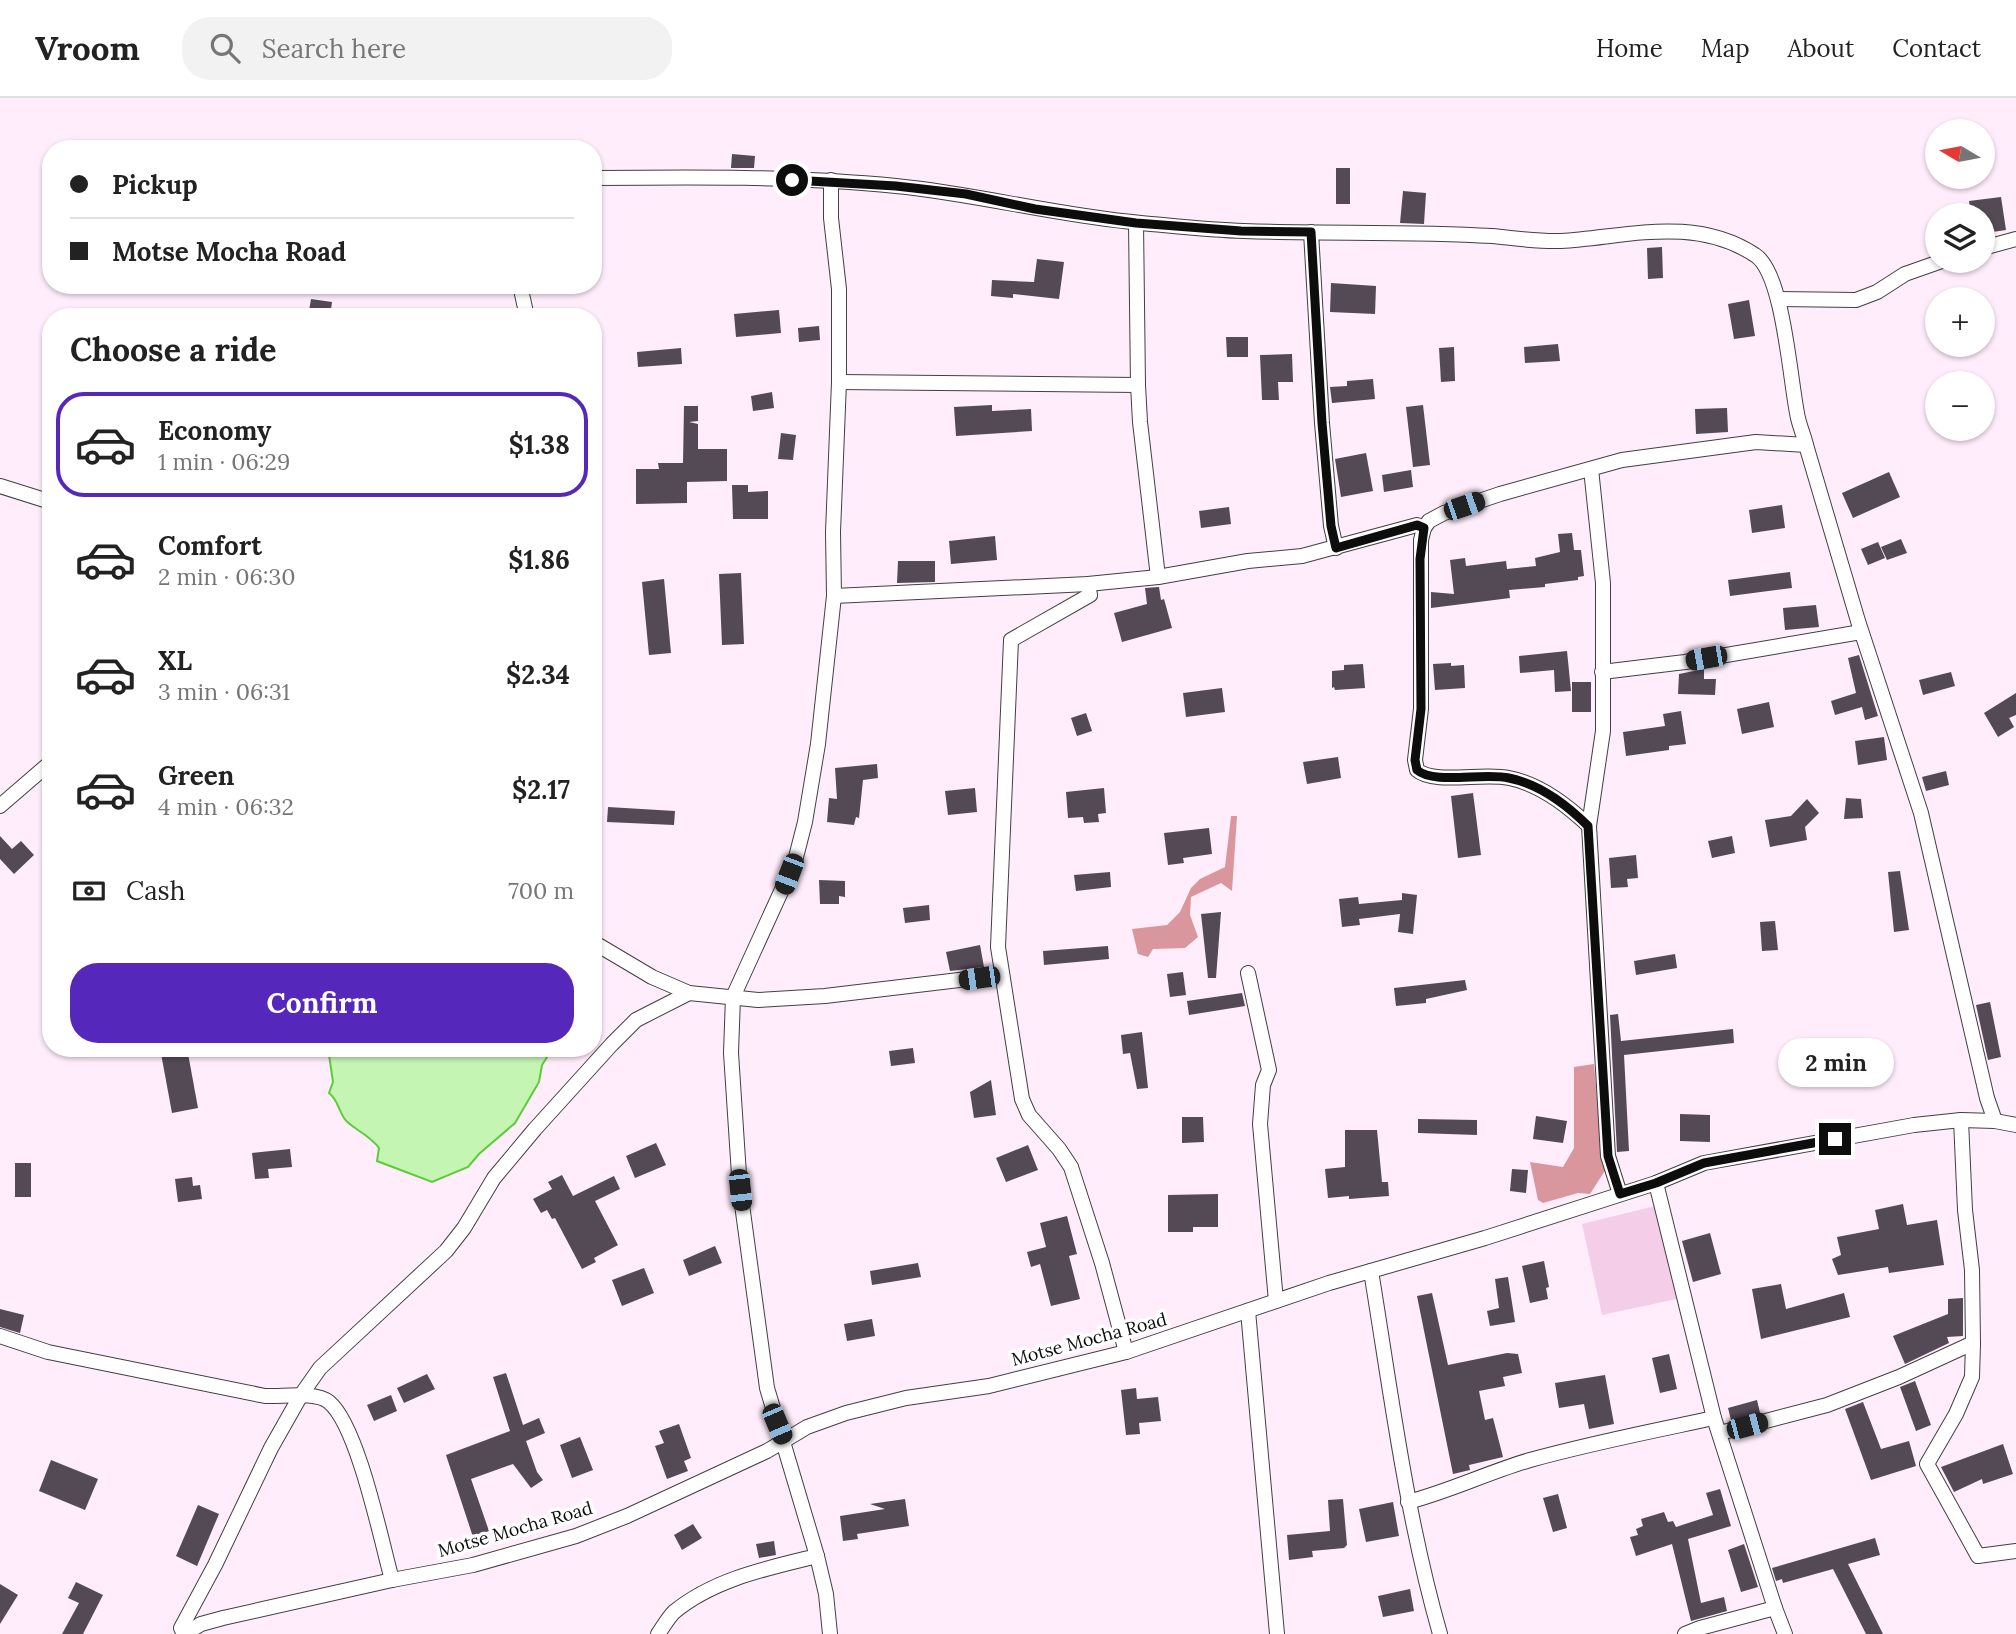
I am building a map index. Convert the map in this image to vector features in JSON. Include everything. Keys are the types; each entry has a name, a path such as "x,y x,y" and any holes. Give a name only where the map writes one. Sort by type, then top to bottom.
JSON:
{"street":[{"path":"602,178 831,180 966,194 1035,209 1136,223 1241,231 1426,232 1558,241 1659,230 1701,233 1727,240 1759,256 1766,266 1778,299 1798,419 1861,632 1921,813 1987,1098 1995,1121"},
{"path":"830,1634 826,1594 817,1556 767,1388 743,1217 733,1094 731,1020 733,997 784,888 802,835 817,755 834,596 839,289 831,218 831,180"},
{"path":"1136,223 1140,422 1158,577"},
{"path":"1311,232 1322,423 1331,526 1336,548"},
{"path":"1995,245 2016,239"},
{"path":"1778,299 1856,300 1877,292 1905,274 1925,267"},
{"path":"839,382 1139,385"},
{"path":"1588,826 1559,801 1511,778 1471,775 1448,778 1429,776 1417,770 1415,760 1421,709 1420,559 1424,528 1429,521 1500,494 1622,460 1756,442 1806,445"},
{"path":"1591,469 1604,583 1602,731 1588,826 1608,1156 1620,1194"},
{"path":"0,486 42,499"},
{"path":"834,596 1088,584 1158,577 1248,561 1302,556 1417,525 1424,528"},
{"path":"1088,584 1090,595 1012,640 998,947 1000,975 1022,1099 1029,1115 1071,1167 1102,1263 1126,1352"},
{"path":"1602,672 1685,662 1861,632"},
{"path":"0,806 42,770"},
{"path":"602,947 652,978 689,993 758,1000 825,996 1000,975"},
{"path":"1248,973 1269,1070 1263,1085 1260,1124 1276,1301"},
{"path":"602,1055 636,1020 689,993"},
{"path":"184,1634 181,1628 186,1615 215,1565 271,1448 320,1368 446,1251 464,1228 494,1178 600,1057"},
{"path":"1961,1120 1965,1210 1972,1270 1972,1377 1956,1414 1927,1464 1978,1556 2016,1551"},
{"name":"Motse Mocha Road","path":"184,1634 201,1624 223,1618 472,1565 576,1536 627,1516 784,1441 807,1427 846,1413 905,1398 989,1386 1126,1352 1276,1301 1656,1183 1704,1163 1914,1125 1961,1120 2016,1125"},
{"path":"1656,1183 1714,1418 1785,1634"},
{"path":"1371,1271 1408,1502 1422,1570 1440,1634"},
{"path":"1248,1311 1278,1634"},
{"path":"0,1336 48,1352 265,1396 285,1398 301,1395 328,1400 347,1424 393,1580"},
{"path":"1720,1433 1827,1405 1899,1377 1973,1343"},
{"path":"1408,1502 1529,1460 1714,1418"},
{"path":"658,1634 672,1614 694,1597 750,1573 817,1556"},
{"path":"1685,1634 1775,1608"}],"shaded area":[{"path":"1231,816 1237,816 1232,891 1221,883 1191,897 1190,915 1198,937 1185,948 1153,949 1148,957 1138,954 1132,929 1167,925 1180,912 1191,888 1200,879 1225,867"},
{"path":"329,1057 547,1057 542,1065 539,1082 515,1123 468,1167 432,1182 377,1161 379,1148 347,1121 329,1093 333,1082"},
{"path":"1594,1064 1602,1156 1606,1169 1590,1194 1578,1193 1543,1203 1538,1200 1530,1162 1563,1167 1574,1148 1574,1067"},
{"path":"1655,1206 1681,1298 1602,1315 1582,1224"}],"building":[{"path":"732,154 755,156 754,168 731,168"},
{"path":"1336,168 1350,168 1350,204 1336,204"},
{"path":"1403,191 1426,193 1424,224 1400,223"},
{"path":"2001,197 2006,230 1995,232 1995,203 1969,201"},
{"path":"1662,247 1663,278 1648,279 1647,248"},
{"path":"1037,259 1064,262 1059,299 1013,294 1013,298 991,296 992,280 1034,282"},
{"path":"1331,283 1376,286 1375,314 1330,312"},
{"path":"311,299 332,302 331,308 310,308"},
{"path":"1749,300 1755,336 1734,339 1728,304"},
{"path":"779,310 781,333 736,337 734,314"},
{"path":"819,326 820,340 799,342 798,328"},
{"path":"1226,337 1248,337 1248,357 1227,357"},
{"path":"1558,344 1560,361 1525,363 1524,347"},
{"path":"1454,347 1455,381 1441,382 1439,348"},
{"path":"681,348 682,364 638,367 637,352"},
{"path":"1292,354 1293,382 1278,382 1279,400 1262,400 1260,355"},
{"path":"1373,379 1375,399 1332,403 1330,387 1347,386 1347,381"},
{"path":"772,392 774,408 753,411 751,396"},
{"path":"992,405 992,411 1031,409 1032,431 956,436 954,407"},
{"path":"1423,405 1430,465 1413,467 1406,407"},
{"path":"684,406 698,406 698,421 689,422 698,424 698,449 727,449 727,481 687,482 687,503 636,504 636,469 659,469 658,463 683,463"},
{"path":"1727,408 1728,432 1696,434 1695,409"},
{"path":"781,433 796,435 793,460 778,459"},
{"path":"1366,453 1373,491 1341,497 1335,459"},
{"path":"1411,470 1413,487 1384,492 1382,475"},
{"path":"1889,472 1900,497 1853,518 1842,493"},
{"path":"732,485 748,485 748,492 768,491 768,519 733,519"},
{"path":"1782,505 1785,528 1752,533 1749,510"},
{"path":"1229,507 1231,524 1201,528 1199,511"},
{"path":"1572,533 1574,550 1581,550 1584,576 1578,577 1578,580 1545,584 1545,587 1509,590 1510,598 1431,608 1431,592 1454,594 1450,560 1465,558 1466,566 1506,561 1507,569 1536,566 1535,558 1560,552 1558,534"},
{"path":"995,536 997,560 951,564 949,541"},
{"path":"1901,539 1907,553 1887,560 1881,547"},
{"path":"1878,542 1885,558 1868,565 1861,549"},
{"path":"898,561 935,561 935,582 897,583"},
{"path":"1790,572 1792,588 1730,596 1728,580"},
{"path":"741,573 744,644 722,645 719,574"},
{"path":"664,579 671,653 649,655 642,582"},
{"path":"1159,587 1172,628 1122,642 1114,613 1147,604 1145,588"},
{"path":"1816,605 1819,627 1785,630 1783,608"},
{"path":"1567,651 1571,691 1555,692 1554,670 1520,673 1519,656"},
{"path":"1859,655 1878,716 1865,720 1862,707 1835,715 1831,701 1856,693 1848,658"},
{"path":"1451,663 1451,666 1464,665 1465,688 1435,690 1433,664"},
{"path":"1363,664 1365,688 1332,688 1332,671 1344,670 1344,665"},
{"path":"1704,669 1704,679 1716,679 1715,695 1678,694 1679,674"},
{"path":"1951,672 1955,686 1923,695 1919,680"},
{"path":"1572,682 1591,682 1591,712 1572,712"},
{"path":"1222,688 1225,712 1186,717 1183,693"},
{"path":"2016,693 2016,715 2009,718 2014,727 1998,737 1984,713"},
{"path":"1769,702 1774,727 1742,734 1737,709"},
{"path":"1681,711 1686,744 1669,746 1669,750 1626,756 1623,732 1665,726 1663,714"},
{"path":"1086,713 1092,731 1077,736 1071,718"},
{"path":"1884,737 1887,760 1858,765 1855,741"},
{"path":"1338,757 1341,778 1307,784 1303,762"},
{"path":"877,764 878,778 863,780 859,818 856,817 854,825 827,822 829,798 837,799 835,768"},
{"path":"1946,771 1949,785 1926,791 1922,777"},
{"path":"975,788 977,812 948,815 945,791"},
{"path":"1104,788 1106,813 1098,814 1099,822 1084,823 1083,817 1068,818 1066,792"},
{"path":"1473,793 1481,855 1458,858 1451,796"},
{"path":"1846,798 1861,799 1863,818 1844,819"},
{"path":"1807,799 1819,813 1805,827 1807,840 1770,847 1765,820 1791,816"},
{"path":"608,807 675,811 674,825 607,822"},
{"path":"1209,828 1212,854 1183,858 1184,863 1168,865 1164,833"},
{"path":"0,836 12,849 21,841 34,855 14,874 0,859"},
{"path":"1732,836 1735,853 1712,858 1708,841"},
{"path":"1636,855 1638,878 1627,879 1628,887 1611,888 1609,858"},
{"path":"1900,871 1909,930 1894,932 1888,872"},
{"path":"1110,872 1111,887 1076,891 1074,875"},
{"path":"819,880 845,881 845,897 839,896 839,904 820,904"},
{"path":"1402,893 1417,895 1413,934 1398,932 1400,914 1359,919 1360,925 1342,927 1339,899 1358,897 1359,904 1402,900"},
{"path":"929,905 930,920 905,923 903,908"},
{"path":"1221,912 1216,978 1208,978 1201,914"},
{"path":"1775,921 1778,950 1762,951 1760,922"},
{"path":"980,945 984,967 950,971 946,952"},
{"path":"1108,946 1109,959 1044,965 1043,951"},
{"path":"1675,954 1677,968 1636,975 1634,961"},
{"path":"1183,972 1186,995 1170,997 1167,974"},
{"path":"1465,980 1467,990 1426,999 1426,1003 1396,1006 1394,988"},
{"path":"1242,993 1245,1006 1189,1015 1187,1001"},
{"path":"1990,1002 2001,1057 1988,1060 1976,1005"},
{"path":"1618,1014 1621,1041 1733,1029 1734,1043 1624,1055 1629,1151 1617,1152 1610,1015"},
{"path":"1142,1032 1148,1088 1137,1089 1130,1053 1123,1054 1121,1035"},
{"path":"913,1048 915,1063 891,1066 889,1051"},
{"path":"162,1057 189,1057 198,1108 172,1113"},
{"path":"991,1080 996,1115 974,1118 970,1092"},
{"path":"1680,1114 1710,1115 1710,1142 1680,1141"},
{"path":"1536,1116 1567,1121 1563,1143 1533,1139"},
{"path":"1182,1117 1203,1117 1204,1142 1182,1143"},
{"path":"1418,1119 1477,1120 1477,1135 1418,1133"},
{"path":"1345,1130 1377,1130 1382,1182 1388,1182 1389,1196 1328,1198 1325,1169 1345,1167"},
{"path":"656,1143 666,1165 635,1178 626,1156"},
{"path":"1028,1145 1038,1170 1006,1182 996,1158"},
{"path":"290,1149 292,1167 268,1169 269,1178 255,1179 252,1153"},
{"path":"15,1163 31,1163 31,1197 15,1197"},
{"path":"1512,1169 1528,1170 1526,1193 1510,1191"},
{"path":"562,1175 573,1196 614,1176 620,1189 595,1201 618,1245 594,1258 596,1262 582,1269 555,1218 552,1219 547,1210 541,1213 533,1199 552,1189 548,1182"},
{"path":"192,1177 193,1186 200,1185 202,1199 178,1202 175,1179"},
{"path":"1218,1194 1218,1227 1193,1227 1193,1232 1168,1232 1168,1195"},
{"path":"1903,1204 1907,1225 1937,1220 1944,1265 1889,1273 1888,1267 1838,1275 1832,1259 1841,1255 1837,1237 1879,1229 1875,1210"},
{"path":"1067,1216 1077,1254 1069,1256 1080,1299 1051,1306 1040,1264 1031,1267 1027,1252 1046,1247 1040,1223"},
{"path":"1710,1233 1721,1274 1693,1282 1682,1241"},
{"path":"715,1246 722,1263 689,1276 683,1260"},
{"path":"1544,1261 1549,1287 1546,1288 1548,1299 1530,1303 1522,1266"},
{"path":"918,1263 921,1277 872,1285 870,1271"},
{"path":"644,1268 654,1293 622,1306 612,1280"},
{"path":"1508,1277 1515,1322 1490,1326 1487,1311 1499,1308 1495,1279"},
{"path":"1781,1284 1786,1309 1844,1293 1850,1317 1761,1339 1752,1289"},
{"path":"1432,1293 1448,1365 1507,1353 1518,1354 1522,1373 1503,1377 1505,1386 1479,1391 1485,1420 1493,1418 1503,1457 1469,1465 1470,1470 1453,1474 1417,1296"},
{"path":"1963,1298 1963,1336 1947,1337 1949,1343 1905,1364 1893,1336 1948,1314 1948,1299"},
{"path":"0,1309 24,1315 20,1333 0,1327"},
{"path":"872,1319 875,1336 847,1341 844,1324"},
{"path":"1669,1354 1677,1389 1660,1393 1652,1358"},
{"path":"506,1373 523,1425 539,1418 545,1433 526,1441 537,1472 543,1480 531,1488 513,1464 471,1479 489,1531 473,1537 446,1455 510,1431 493,1377"},
{"path":"427,1374 435,1389 404,1403 397,1388"},
{"path":"1605,1375 1614,1424 1589,1429 1584,1404 1559,1408 1555,1383"},
{"path":"1915,1381 1931,1425 1916,1431 1900,1387"},
{"path":"1136,1388 1137,1399 1158,1397 1161,1421 1139,1423 1140,1434 1126,1435 1121,1390"},
{"path":"391,1395 397,1411 374,1421 367,1405"},
{"path":"1757,1400 1760,1413 1731,1420 1728,1408"},
{"path":"1863,1402 1881,1449 1909,1441 1916,1466 1871,1480 1845,1409"},
{"path":"679,1424 691,1458 684,1461 688,1471 667,1479 655,1446 664,1443 659,1431"},
{"path":"580,1437 593,1470 572,1478 560,1445"},
{"path":"2003,1444 2013,1474 1983,1484 1982,1479 1954,1492 1941,1467"},
{"path":"51,1460 98,1479 85,1510 39,1491"},
{"path":"1720,1489 1731,1526 1688,1539 1701,1603 1724,1597 1727,1611 1691,1621 1672,1544 1636,1556 1630,1537 1638,1535 1636,1529 1643,1526 1641,1519 1664,1512 1668,1522 1673,1521 1676,1527 1713,1515 1706,1493"},
{"path":"1558,1494 1567,1528 1553,1532 1543,1498"},
{"path":"905,1499 909,1526 857,1534 858,1539 843,1541 840,1516 885,1509 870,1504"},
{"path":"1343,1499 1347,1545 1344,1548 1312,1551 1313,1557 1289,1560 1287,1535 1330,1531 1328,1500"},
{"path":"1393,1502 1399,1536 1366,1542 1359,1509"},
{"path":"198,1505 219,1514 197,1566 176,1556"},
{"path":"693,1524 702,1538 682,1550 674,1535"},
{"path":"1875,1538 1880,1555 1848,1564 1883,1634 1866,1634 1833,1569 1783,1583 1782,1579 1776,1581 1772,1568"},
{"path":"774,1541 776,1555 759,1558 756,1544"},
{"path":"1744,1544 1758,1587 1741,1592 1728,1550"},
{"path":"76,1582 103,1595 83,1634 62,1634 79,1603 68,1598"},
{"path":"0,1584 18,1595 0,1624"},
{"path":"1410,1589 1414,1611 1383,1617 1378,1596"}],"route":[{"path":"792,180 831,180 966,194 1035,209 1136,223 1241,231 1311,232 1322,423 1331,526 1336,548 1417,525 1424,528 1420,559 1421,709 1415,760 1417,770 1429,776 1448,778 1471,775 1511,778 1559,801 1588,826 1608,1156 1620,1194 1656,1183 1704,1163 1835,1139"}]}
